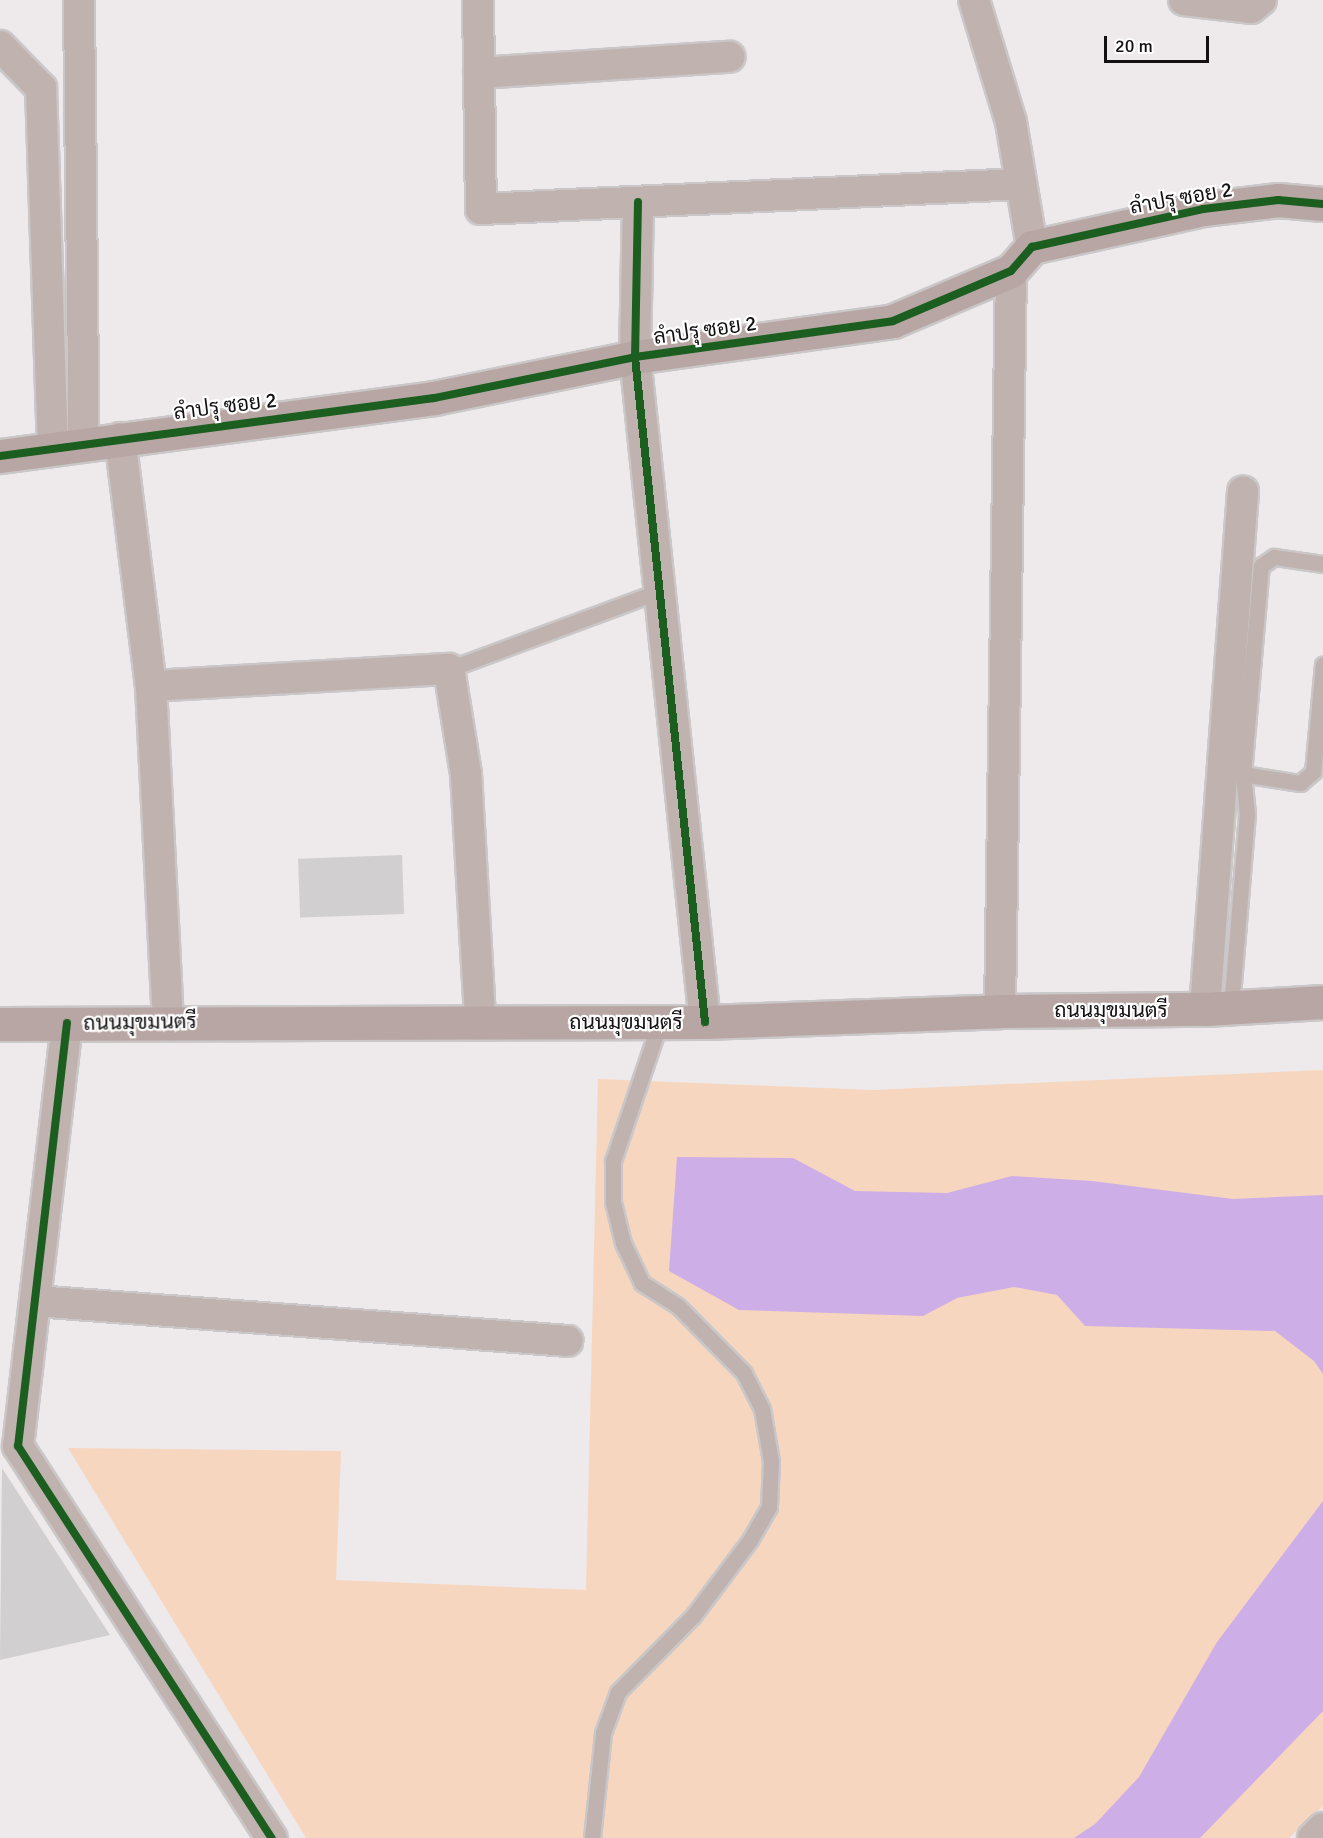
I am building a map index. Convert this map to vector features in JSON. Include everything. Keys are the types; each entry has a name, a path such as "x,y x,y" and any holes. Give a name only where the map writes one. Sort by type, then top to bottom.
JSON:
{"street":[{"path":"69,446 79,0"},
{"path":"478,0 481,209 1021,184"},
{"path":"974,0 1011,123 1032,247"},
{"path":"1184,0 1251,8 1261,0"},
{"path":"0,46 41,88 69,446"},
{"path":"479,73 729,57"},
{"name":"ลำปรุ ซอย 2","path":"0,456 120,438 434,398 635,357 893,321 1011,271 1032,247 1203,209 1278,200 1323,204"},
{"path":"638,202 635,357 705,1022"},
{"path":"1000,1011 1011,271"},
{"path":"120,438 151,686 168,1022"},
{"path":"1218,1008 1243,491"},
{"path":"151,686 449,669 466,774 480,1020"},
{"name":"ถนนมุขมนตรี","path":"0,1024 480,1020 705,1022 1000,1011 1218,1008 1323,1002"},
{"path":"67,1023 18,1446 272,1838"},
{"path":"35,1301 568,1341"},
{"path":"1313,1838 1323,1828"}],"lane":[{"path":"1218,1008 1248,814 1243,774 1261,566 1274,557 1323,564"},
{"path":"449,669 660,591"},
{"path":"1243,774 1300,783 1313,772 1323,664"},
{"path":"592,1838 603,1732 618,1692 693,1616 750,1540 769,1507 771,1461 762,1409 744,1373 678,1306 642,1283 623,1243 613,1202 613,1161 660,1022"}],"shaded area":[{"path":"1323,1070 1323,1806 1289,1838 306,1838 68,1448 341,1451 336,1580 586,1590 598,1079 873,1090"},
{"path":"677,1157 793,1158 855,1191 947,1193 1012,1176 1092,1181 1233,1199 1323,1195 1323,1374 1314,1361 1275,1331 1085,1326 1057,1295 1014,1287 957,1298 923,1316 739,1310 669,1271"},
{"path":"1323,1501 1323,1711 1200,1838 1074,1838 1095,1824 1139,1777 1217,1642"}],"building":[{"path":"402,855 404,914 300,918 298,859"},
{"path":"2,1468 110,1635 0,1660"}],"cycle path":[{"path":"0,456 434,398 635,357 893,321 1011,271 1032,247 1203,209 1278,200 1323,204"},
{"path":"638,202 635,357 705,1022"},
{"path":"67,1023 18,1446 272,1838"}]}
